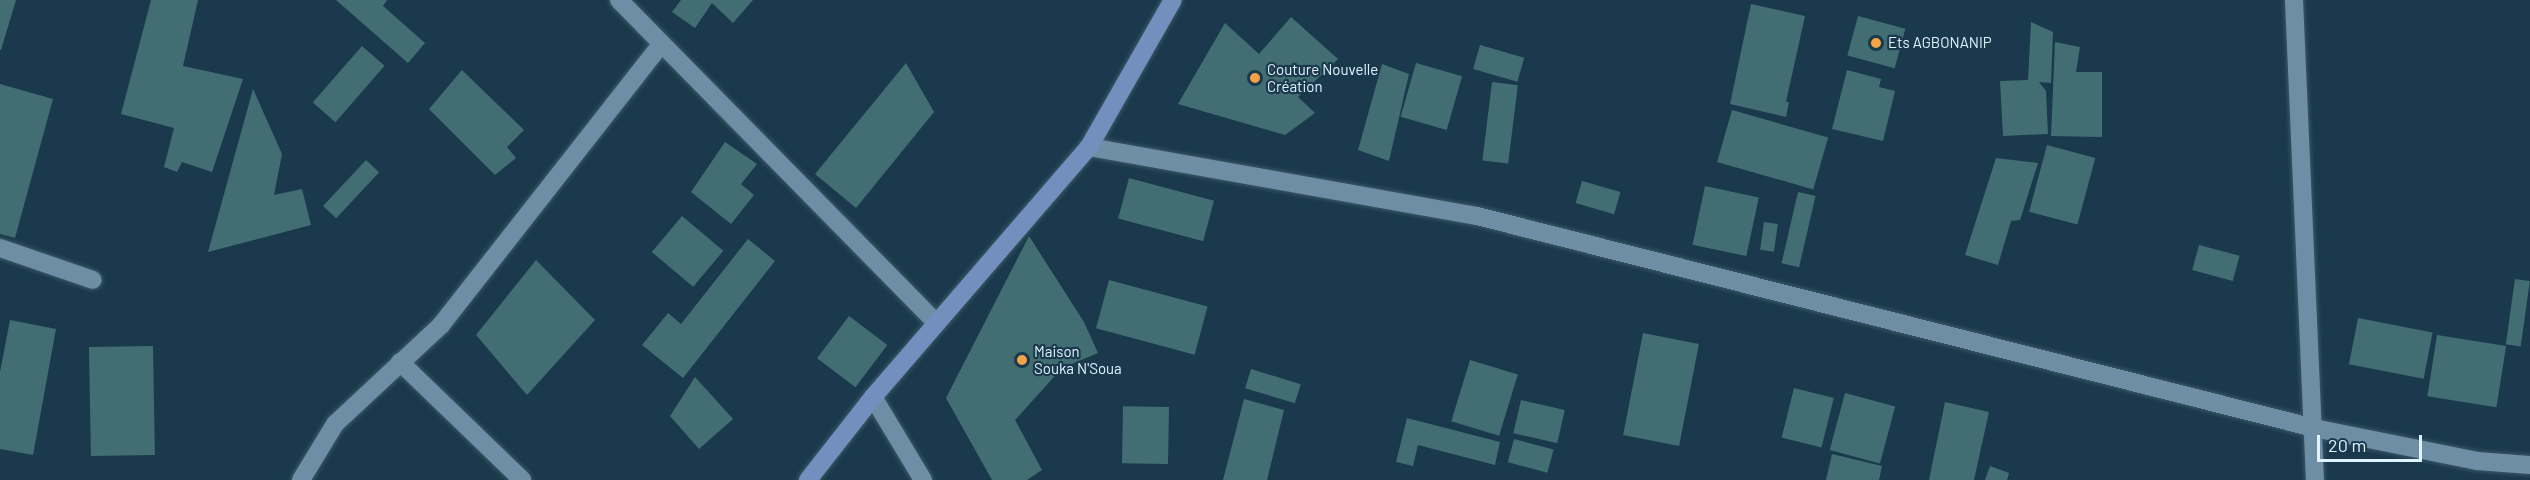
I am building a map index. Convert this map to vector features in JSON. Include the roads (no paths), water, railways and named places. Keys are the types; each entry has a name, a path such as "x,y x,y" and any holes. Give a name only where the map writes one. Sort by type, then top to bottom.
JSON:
{"street":[{"path":"619,0 936,323"},
{"path":"807,480 873,397 1089,147 1173,0"},
{"path":"2294,0 2315,480"},
{"path":"301,480 335,424 441,325 661,44"},
{"path":"1089,147 1477,216 2314,428 2478,461 2530,465"},
{"path":"0,248 93,280"},
{"path":"400,362 522,480"},
{"path":"873,397 923,480"}],"place":[{"name":"Ets AGBONANIP","path":"1876,43"},
{"name":"Couture Nouvelle Création","path":"1255,78"},
{"name":"Maison Souka N'Soua","path":"1022,360"}]}
